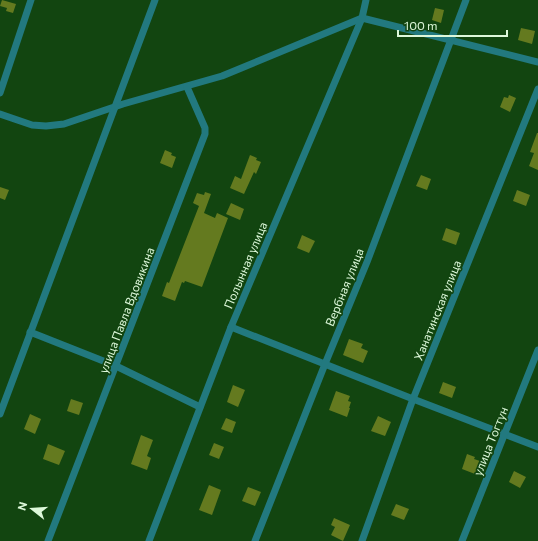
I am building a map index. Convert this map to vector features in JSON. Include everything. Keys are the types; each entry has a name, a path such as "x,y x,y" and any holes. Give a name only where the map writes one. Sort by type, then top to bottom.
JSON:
{"street":[{"path":"0,93 31,0"},
{"path":"0,414 155,0"},
{"name":"Полынная улица","path":"149,541 231,327 362,18 366,0"},
{"name":"Вербная улица","path":"255,541 367,262 466,0"},
{"path":"0,114 32,124 46,126 64,124 115,107 222,76 362,18 538,62"},
{"name":"улица Павла Вдовикина","path":"48,541 206,134 205,128 187,86"},
{"name":"Ханатинская улица","path":"362,541 413,399 538,89"},
{"path":"231,327 538,447"},
{"path":"30,332 116,366 200,407"},
{"name":"улица Тогтун","path":"462,541 538,350"}],"building":[{"path":"2,0 16,4 13,13 6,11 7,8 0,6"},
{"path":"435,8 444,10 441,23 432,20"},
{"path":"521,28 535,31 532,44 518,40"},
{"path":"509,95 516,98 510,112 500,107 504,97 508,98"},
{"path":"537,133 538,170 529,166 534,153 530,152"},
{"path":"165,150 172,153 171,155 176,157 172,168 160,163"},
{"path":"250,155 257,158 256,160 261,162 256,174 254,172 244,194 230,188 235,176 241,179"},
{"path":"421,175 431,179 427,190 416,186"},
{"path":"0,187 9,190 5,200 0,198"},
{"path":"517,190 530,195 526,206 513,201"},
{"path":"205,192 211,194 204,213 215,218 217,213 228,218 202,287 185,281 184,283 182,282 175,301 162,296 167,282 169,283 199,206 193,203 197,193 204,195"},
{"path":"231,203 244,209 240,220 226,214"},
{"path":"446,228 460,233 456,245 442,240"},
{"path":"302,235 315,241 309,253 297,248"},
{"path":"349,339 363,344 361,348 368,351 363,363 343,355"},
{"path":"443,382 456,387 452,398 439,393"},
{"path":"233,385 245,390 238,407 227,402"},
{"path":"336,391 350,396 348,401 351,402 347,417 329,410"},
{"path":"71,399 83,403 79,415 67,411"},
{"path":"30,414 41,419 35,434 24,429"},
{"path":"378,416 391,422 385,436 371,431"},
{"path":"226,418 236,422 232,433 221,429"},
{"path":"141,435 153,440 147,456 151,458 147,470 131,464"},
{"path":"214,443 224,447 219,459 209,455"},
{"path":"48,444 65,451 59,465 43,459"},
{"path":"467,454 480,461 475,474 462,469"},
{"path":"514,471 526,477 520,488 509,482"},
{"path":"209,485 221,490 212,515 199,510"},
{"path":"248,487 261,492 255,506 242,501"},
{"path":"396,504 409,509 404,520 391,515"},
{"path":"334,518 350,525 343,541 331,535 335,527 331,525"}]}
